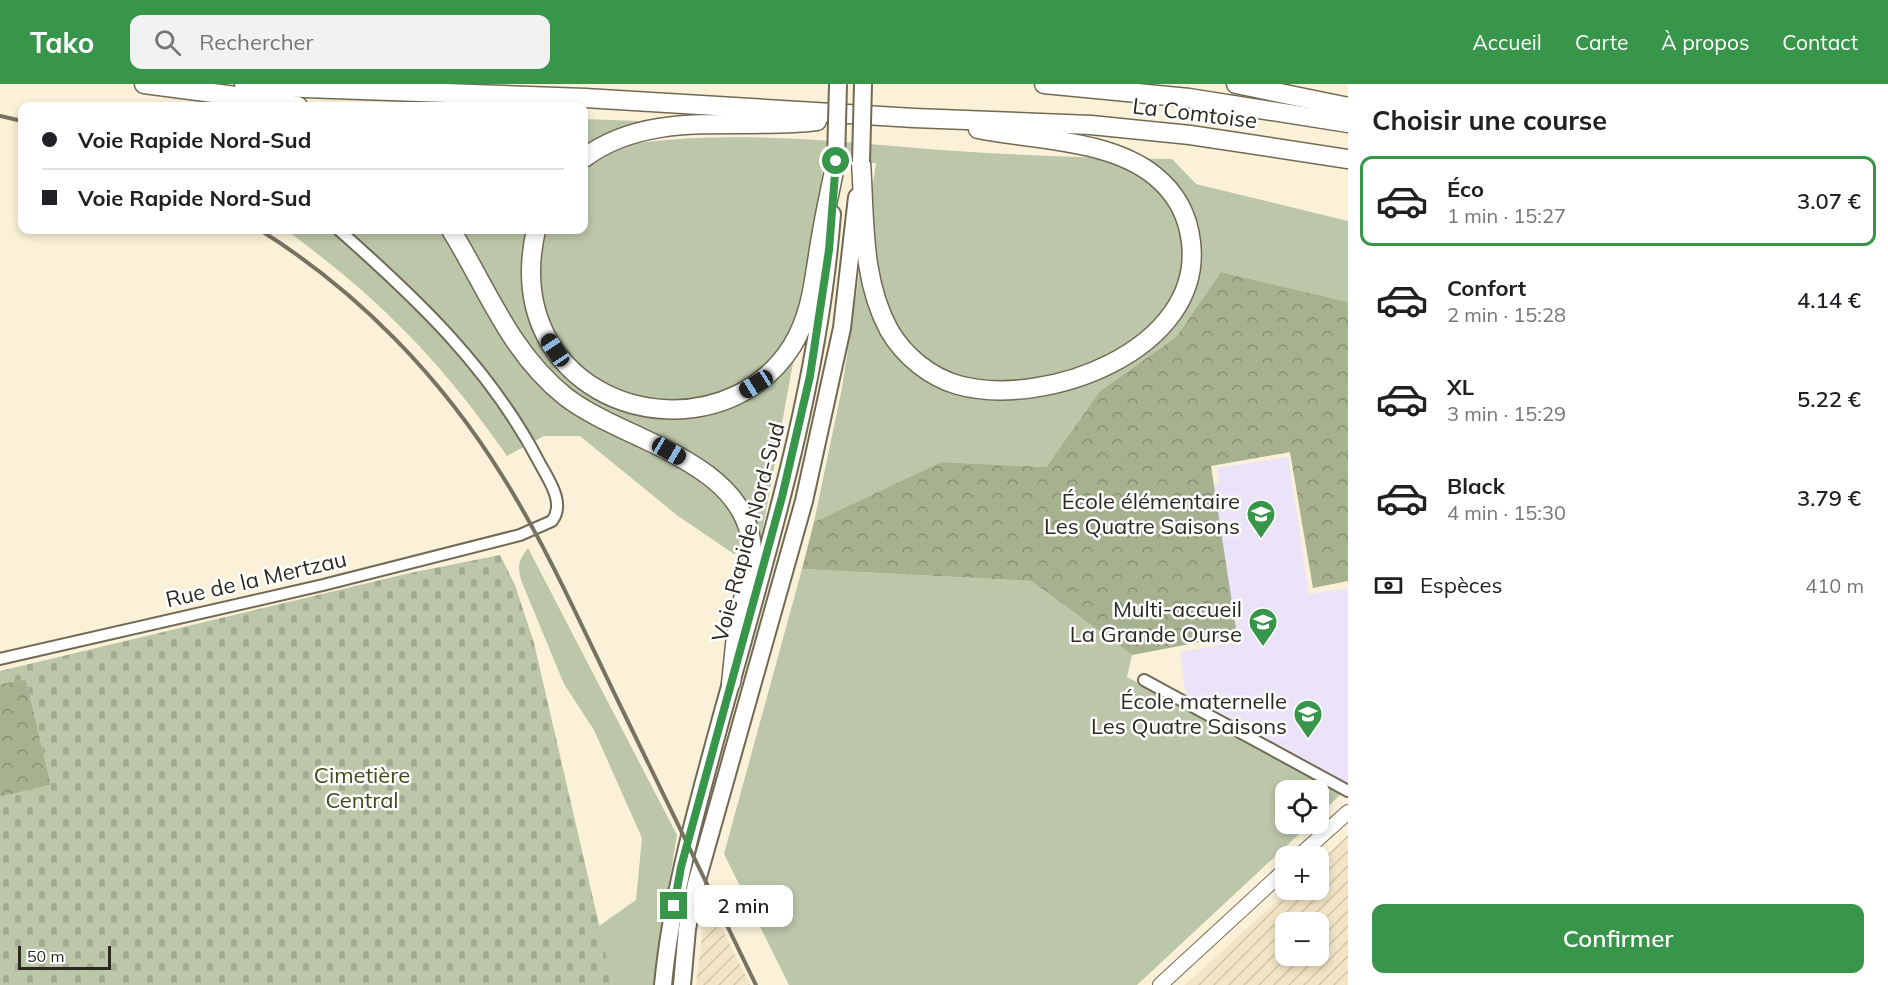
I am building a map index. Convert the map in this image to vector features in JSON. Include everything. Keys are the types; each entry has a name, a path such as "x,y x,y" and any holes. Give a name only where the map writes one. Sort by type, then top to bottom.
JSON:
{"highway":[{"path":"144,84 264,93 288,102"},
{"name":"Voie Rapide Nord-Sud","path":"663,985 681,867 782,497 810,376 829,250 836,161 838,84"},
{"name":"Voie Rapide Nord-Sud","path":"682,985 687,929 696,884 801,513 819,442 842,328 861,162 863,84"},
{"name":"La Comtoise","path":"1044,84 1189,98 1348,123"},
{"path":"1236,84 1348,107"},
{"name":"La Comtoise","path":"264,93 585,98 914,118 1091,125 1190,135 1348,159"},
{"path":"588,156 622,136 656,127 813,122 870,114"},
{"path":"861,162 867,259 874,296 899,345 931,374 958,385 988,390 1016,389 1060,381 1094,370 1127,354 1154,335 1169,320 1187,286 1191,241 1181,206 1154,175 1128,160 1097,149 914,118"},
{"path":"535,234 531,266 534,305 547,337 567,364 592,386 624,402 661,410 699,409 728,400 756,384 781,361 798,335 810,306 836,161"},
{"path":"453,234 509,334 545,378 592,414 696,467 713,479 739,511 748,530 752,559 740,613 731,683"}],"main road":[{"path":"1310,846 1347,814"},
{"path":"1160,985 1275,879"}],"street":[{"name":"Rue de la Mertzau","path":"0,658 312,587 520,535 547,525 556,516 558,504 552,487 519,425 487,379 438,320 343,234"},
{"path":"1144,680 1348,791"}],"shaded area":[{"path":"1288,457 1309,594 1348,588 1348,784 1186,697 1180,652 1238,642 1213,485 1219,483 1217,468"},
{"path":"1348,835 1348,985 1185,985 1278,900 1329,900 1329,853"},
{"path":"707,898 750,985 696,985"}],"green space":[{"path":"588,119 638,121 637,143 672,139 777,138 1012,154 1172,159 1196,184 1348,221 1348,302 1221,272 1176,337 1100,391 1046,467 941,462 814,522 842,388 876,163 824,161 807,286 760,544 734,554 678,516 580,436 544,436 507,456 458,390 407,333 319,255 291,234 588,234"},
{"path":"1221,272 1348,302 1348,581 1313,588 1290,452 1211,466 1237,635 1132,655 1031,581 802,569 814,522 941,462 1046,467 1100,391 1176,337"},
{"path":"528,548 677,835 657,955 655,985 613,985 599,926 636,900 642,838 594,730 564,684 521,580 520,563"},
{"name":"Cimetière Central","path":"500,555 515,585 534,643 613,985 0,985 0,797 51,785 26,679 0,684 0,671 410,573"},
{"path":"802,569 1031,581 1132,655 1127,677 1315,780 1275,780 1275,834 1299,834 1286,846 1275,846 1275,857 1137,985 789,985 724,854"},
{"path":"26,679 51,785 0,797 0,684"},
{"path":"1329,787 1341,794 1329,805"}],"railway":[{"path":"0,116 18,120"},
{"path":"266,234 331,281 396,340 453,405 503,477 550,560 756,985"}],"place":[{"name":"École élémentaire Les Quatre Saisons","path":"1261,540"},
{"name":"Multi-accueil La Grande Ourse","path":"1263,648"},
{"name":"École maternelle Les Quatre Saisons","path":"1308,740"}],"route":[{"path":"674,906 681,867 782,497 810,376 829,250 836,161"}]}
